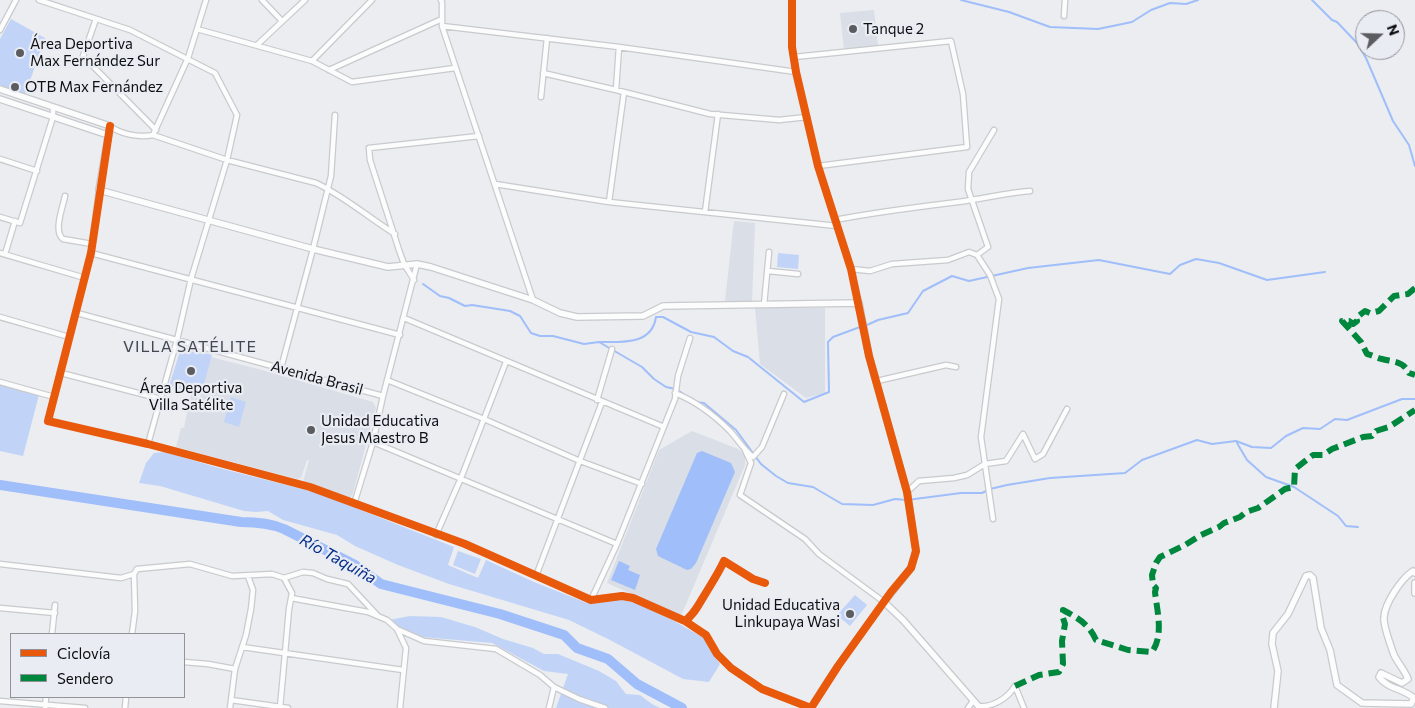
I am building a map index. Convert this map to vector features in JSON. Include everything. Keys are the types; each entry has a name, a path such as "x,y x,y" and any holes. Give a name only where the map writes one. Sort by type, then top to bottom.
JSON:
{"street":[{"path":"0,30 16,0"},
{"path":"39,0 130,30 215,73 237,115 227,160 191,279 177,340 148,444"},
{"path":"153,135 188,58 206,0"},
{"path":"262,0 282,21"},
{"path":"257,45 305,0"},
{"path":"312,61 372,0"},
{"path":"441,0 442,26 533,300"},
{"path":"110,126 91,253 48,421 148,444 310,487 436,535 465,544 591,600 622,596 633,598 685,622 706,635 717,654 762,689 811,708 819,692 884,602 912,568 916,551 907,492 869,356 851,269 818,166 796,72 792,0"},
{"path":"1064,16 1065,0"},
{"path":"96,20 83,56 156,130"},
{"path":"329,70 442,20"},
{"path":"442,26 619,47 796,72"},
{"path":"197,29 312,61 352,82 455,68"},
{"path":"541,98 547,38"},
{"path":"794,57 951,41 963,94 967,147 818,166"},
{"path":"616,90 619,47"},
{"path":"543,73 710,114 779,120 807,117"},
{"path":"0,89 110,126 124,133 146,137 153,135 227,160 316,183 328,188 395,234"},
{"path":"609,202 624,92"},
{"path":"0,99 108,135"},
{"path":"0,217 20,223 53,117 53,107"},
{"path":"280,368 331,176 335,114"},
{"path":"705,212 718,114"},
{"path":"977,255 988,247 968,189 968,172 994,130"},
{"path":"414,280 404,264 370,160 369,148 479,136"},
{"path":"0,159 36,171"},
{"path":"495,184 609,202 837,226"},
{"path":"99,190 313,249 388,267 417,264 471,279 533,300 560,313 577,317 643,316 664,306 859,303"},
{"path":"835,220 863,214 1030,191"},
{"path":"65,196 58,230 60,236 63,239 92,244"},
{"path":"15,222 2,254 85,278"},
{"path":"764,305 769,252"},
{"path":"851,269 870,271 892,264 948,260 968,252 977,255 990,275 999,298 981,437 993,519"},
{"path":"91,253 400,335"},
{"path":"354,504 373,442 417,264"},
{"path":"768,271 798,274"},
{"name":"Avenida Brasil","path":"77,313 383,396"},
{"path":"0,317 70,337"},
{"path":"404,318 664,428"},
{"path":"591,600 617,544 675,399 678,376 690,338"},
{"path":"596,400 612,349"},
{"path":"436,535 461,478 506,362"},
{"path":"877,381 946,365 956,367"},
{"path":"61,373 161,399"},
{"path":"387,380 484,419 580,461 642,484"},
{"path":"0,382 54,397"},
{"path":"675,393 685,397 712,415 753,457 758,454 784,394"},
{"path":"536,576 602,402"},
{"path":"907,492 919,481 954,478 967,475 985,464 1006,461 1023,434 1035,459 1043,454 1067,409"},
{"path":"373,442 559,518 617,544"},
{"path":"745,450 751,463 740,495 806,538 819,554 884,602 903,620 977,705"},
{"path":"685,622 696,612 724,561 753,579 765,583"},
{"path":"0,564 121,578 134,574 137,570 190,564 232,576 272,574 284,578 303,572 348,584 379,617"},
{"path":"1274,708 1278,671 1272,644 1273,633 1288,614 1306,576 1310,575 1313,578 1321,628 1330,650 1337,685 1362,703 1411,704 1414,698 1409,694 1384,684 1378,676 1381,672 1402,682 1408,679 1395,656 1384,617 1392,595 1406,576 1413,572 1415,573"},
{"path":"132,633 135,611 134,574"},
{"path":"230,708 235,669 249,619 253,595 248,576"},
{"path":"280,708 288,609 292,594 284,578"},
{"path":"1415,583 1415,593"},
{"path":"291,598 368,612 387,620 397,629 424,641 496,649 540,675 554,687 579,700 605,708"},
{"path":"52,633 56,605"},
{"path":"0,608 55,613"},
{"path":"397,629 406,648 400,708"},
{"path":"242,647 403,670"},
{"path":"185,662 235,669"},
{"path":"968,708 977,705 992,706 1016,686 1024,708"},
{"path":"549,708 554,687"},
{"path":"231,700 288,708"},
{"path":"0,701 85,708"}],"shaded area":[{"path":"874,10 878,46 844,50 840,13"},
{"name":"Área Deportiva Max Fernández Sur","path":"11,19 45,38 25,95 0,87 0,39"},
{"path":"734,221 755,223 752,302 725,301"},
{"path":"778,253 799,255 798,269 777,267"},
{"path":"755,308 825,308 825,393 806,398 760,364"},
{"name":"Área Deportiva Villa Satélite","path":"184,347 212,355 201,395 169,386 180,351"},
{"path":"211,357 373,402 376,408 351,497 346,499 303,482 309,460 307,460 301,478 297,479 176,447 181,428 184,428 191,394 200,398"},
{"path":"0,384 39,395 23,456 0,451"},
{"path":"231,397 246,402 239,427 224,422"},
{"path":"692,431 738,449 745,454 745,465 681,616 607,583 659,450"},
{"path":"165,452 318,493 454,547 448,565 478,578 486,560 587,603 616,599 637,603 704,638 720,664 709,682 683,679 569,620 449,584 398,565 355,546 337,535 283,520 268,511 244,511 160,486 139,483 146,463 154,453"},
{"path":"458,551 481,559 475,574 453,565"},
{"path":"855,595 867,605 850,626 837,615"},
{"path":"410,616 441,617 475,627 503,639 533,648 544,654 558,654 599,671 616,681 626,694 640,695 660,708 556,708 568,674 544,671 492,643 422,637 397,626 389,620"}],"water":[{"path":"702,451 731,463 735,472 696,563 691,569 687,570 658,556 656,549 697,453"},
{"path":"619,561 630,566 628,570 640,575 635,590 611,580"}],"waterway":[{"path":"961,0 1009,12 1050,27 1098,29 1132,22 1151,10 1170,3 1186,4 1198,0"},
{"path":"1312,0 1357,43 1366,58 1393,121 1409,145 1415,166"},
{"path":"867,325 878,320 908,313 923,291 952,276 969,281 1028,268 1099,260 1170,274 1180,265 1196,259 1219,263 1267,280 1325,272"},
{"path":"423,284 440,296 465,306 472,305 510,311 520,316 531,333 540,336 553,336 584,344 599,342 642,367 654,379 666,387 676,389 688,397"},
{"path":"600,342 635,340 649,333 656,317 663,317 691,332 714,337 733,351 748,357 804,402 829,392 828,342 833,337 860,327"},
{"path":"696,402 704,403 736,430 761,464 788,483 813,487 842,504 873,505 895,499 907,500 961,493 982,493 1007,485 1050,478 1125,473 1142,460 1197,440 1212,444 1236,441 1252,447 1271,448 1286,436 1303,428 1320,429 1335,419 1347,420 1402,399 1415,399"},
{"path":"1237,443 1247,460 1266,477 1294,487 1338,516 1346,526 1358,527"},
{"name":"Río Taquiña","path":"0,485 241,522 263,523 279,527 355,565 381,584 500,614 564,635 577,648 608,659 637,684 682,708"}],"marked path":[{"path":"1415,288 1408,294 1394,296 1379,311 1370,313 1365,311 1356,318 1357,321 1353,324 1349,321 1342,321 1361,342 1367,354 1398,363 1404,366 1409,373 1415,375"},
{"path":"1015,686 1039,675 1059,672 1063,664 1062,641 1065,624 1063,610 1083,622 1096,640 1128,650 1152,652 1156,645 1159,631 1156,588 1153,585 1152,575 1160,557 1224,523 1258,508 1285,489 1294,487 1295,469 1313,455 1323,455 1332,449 1363,437 1372,436 1376,431 1389,427 1415,410"}],"cycle path":[{"path":"685,621 706,635 717,654 731,668 762,689 811,708 838,666 891,592 911,568 916,551 907,492 869,356 851,269 818,166 796,72 792,47 792,0"},
{"path":"110,126 91,253 48,421 148,444 310,487 465,544 591,600 622,596 633,598 685,621 696,610 724,561 753,579 765,583"}],"place":[{"name":"Tanque 2","path":"853,29"},
{"name":"Área Deportiva Max Fernández Sur","path":"20,53"},
{"name":"OTB Max Fernández","path":"15,87"},
{"name":"Área Deportiva Villa Satélite","path":"191,371"},
{"name":"Unidad Educativa Jesus Maestro B","path":"311,430"},
{"name":"Unidad Educativa Linkupaya Wasi","path":"850,614"}],"district":[{"name":"VILLA SATÉLITE","path":"190,347"}]}
